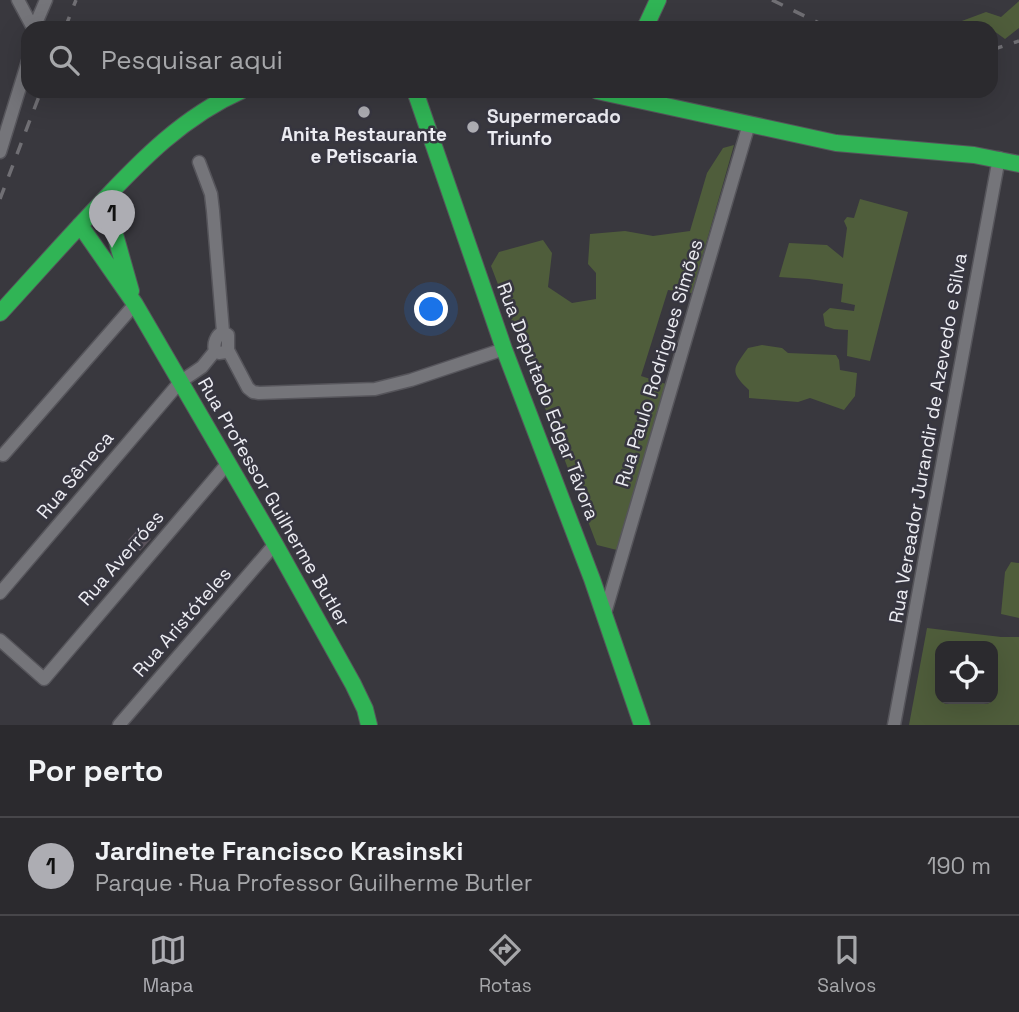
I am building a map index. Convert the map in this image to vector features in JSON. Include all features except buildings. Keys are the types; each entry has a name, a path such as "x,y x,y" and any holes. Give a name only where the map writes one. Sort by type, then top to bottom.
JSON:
{"main road":[{"path":"648,21 658,0"},
{"path":"0,313 142,162 192,117 225,98"},
{"name":"Rua Deputado Edgar Távora","path":"417,98 504,349 604,613 642,725"},
{"path":"635,98 845,144 951,152 1019,163"},
{"name":"Rua Professor Guilherme Butler","path":"105,199 135,304"},
{"name":"Rua Professor Guilherme Butler","path":"80,225 135,304 275,544 353,684 369,725"}],"street":[{"path":"18,0 30,21"},
{"path":"37,21 46,0"},
{"path":"0,152 21,84"},
{"name":"Rua Paulo Rodrigues Simões","path":"604,613 749,124"},
{"name":"Rua Vereador Jurandir de Azevedo e Silva","path":"894,725 999,158"},
{"path":"199,162 211,194 214,211 223,332 228,335 222,350 253,392 359,390 393,385 504,349"},
{"path":"3,455 135,304"},
{"name":"Rua Sêneca","path":"0,593 180,382 202,368 222,350"},
{"name":"Rua Averróes","path":"0,640 44,679 228,463"},
{"name":"Rua Aristóteles","path":"119,725 275,544"}],"green space":[{"path":"1019,1 1019,28 1005,39 998,34 998,21 962,21 986,12 1001,17"},
{"path":"734,145 692,293 668,290 641,376 666,384 617,550 597,545 491,266 499,252 543,240 552,253 548,287 572,303 596,299 596,273 588,264 590,234 625,231 653,236 690,231 707,173 723,148"},
{"path":"860,199 908,212 870,361 847,356 848,330 825,326 823,314 830,308 854,311 855,305 841,302 843,284 779,277 789,243 827,245 843,258 847,228 844,221 847,217 854,218"},
{"path":"762,345 782,348 788,353 836,355 840,370 857,373 855,396 844,410 810,398 798,402 749,398 749,390 738,378 735,370 748,348"},
{"path":"1011,562 1019,563 1019,618 1001,614 1005,572"},
{"path":"927,628 1019,637 1019,725 909,725"}],"railway":[{"path":"68,21 76,0"},
{"path":"772,0 815,21"},
{"path":"998,48 1019,41"},
{"path":"0,199 38,98"}],"traffic: fast":[{"path":"648,21 658,0"},
{"path":"0,313 86,218 147,156 182,126 226,98"},
{"path":"417,98 504,349 592,579 642,725"},
{"path":"629,98 836,143 974,155 1019,164"},
{"path":"105,199 131,291"},
{"path":"80,225 135,304 275,544 353,684 369,725"}],"place":[{"name":"Anita Restaurante e Petiscaria","path":"364,112"},
{"name":"Supermercado Triunfo","path":"473,127"},
{"name":"Jardinete Francisco Krasinski","path":"112,248"}]}
